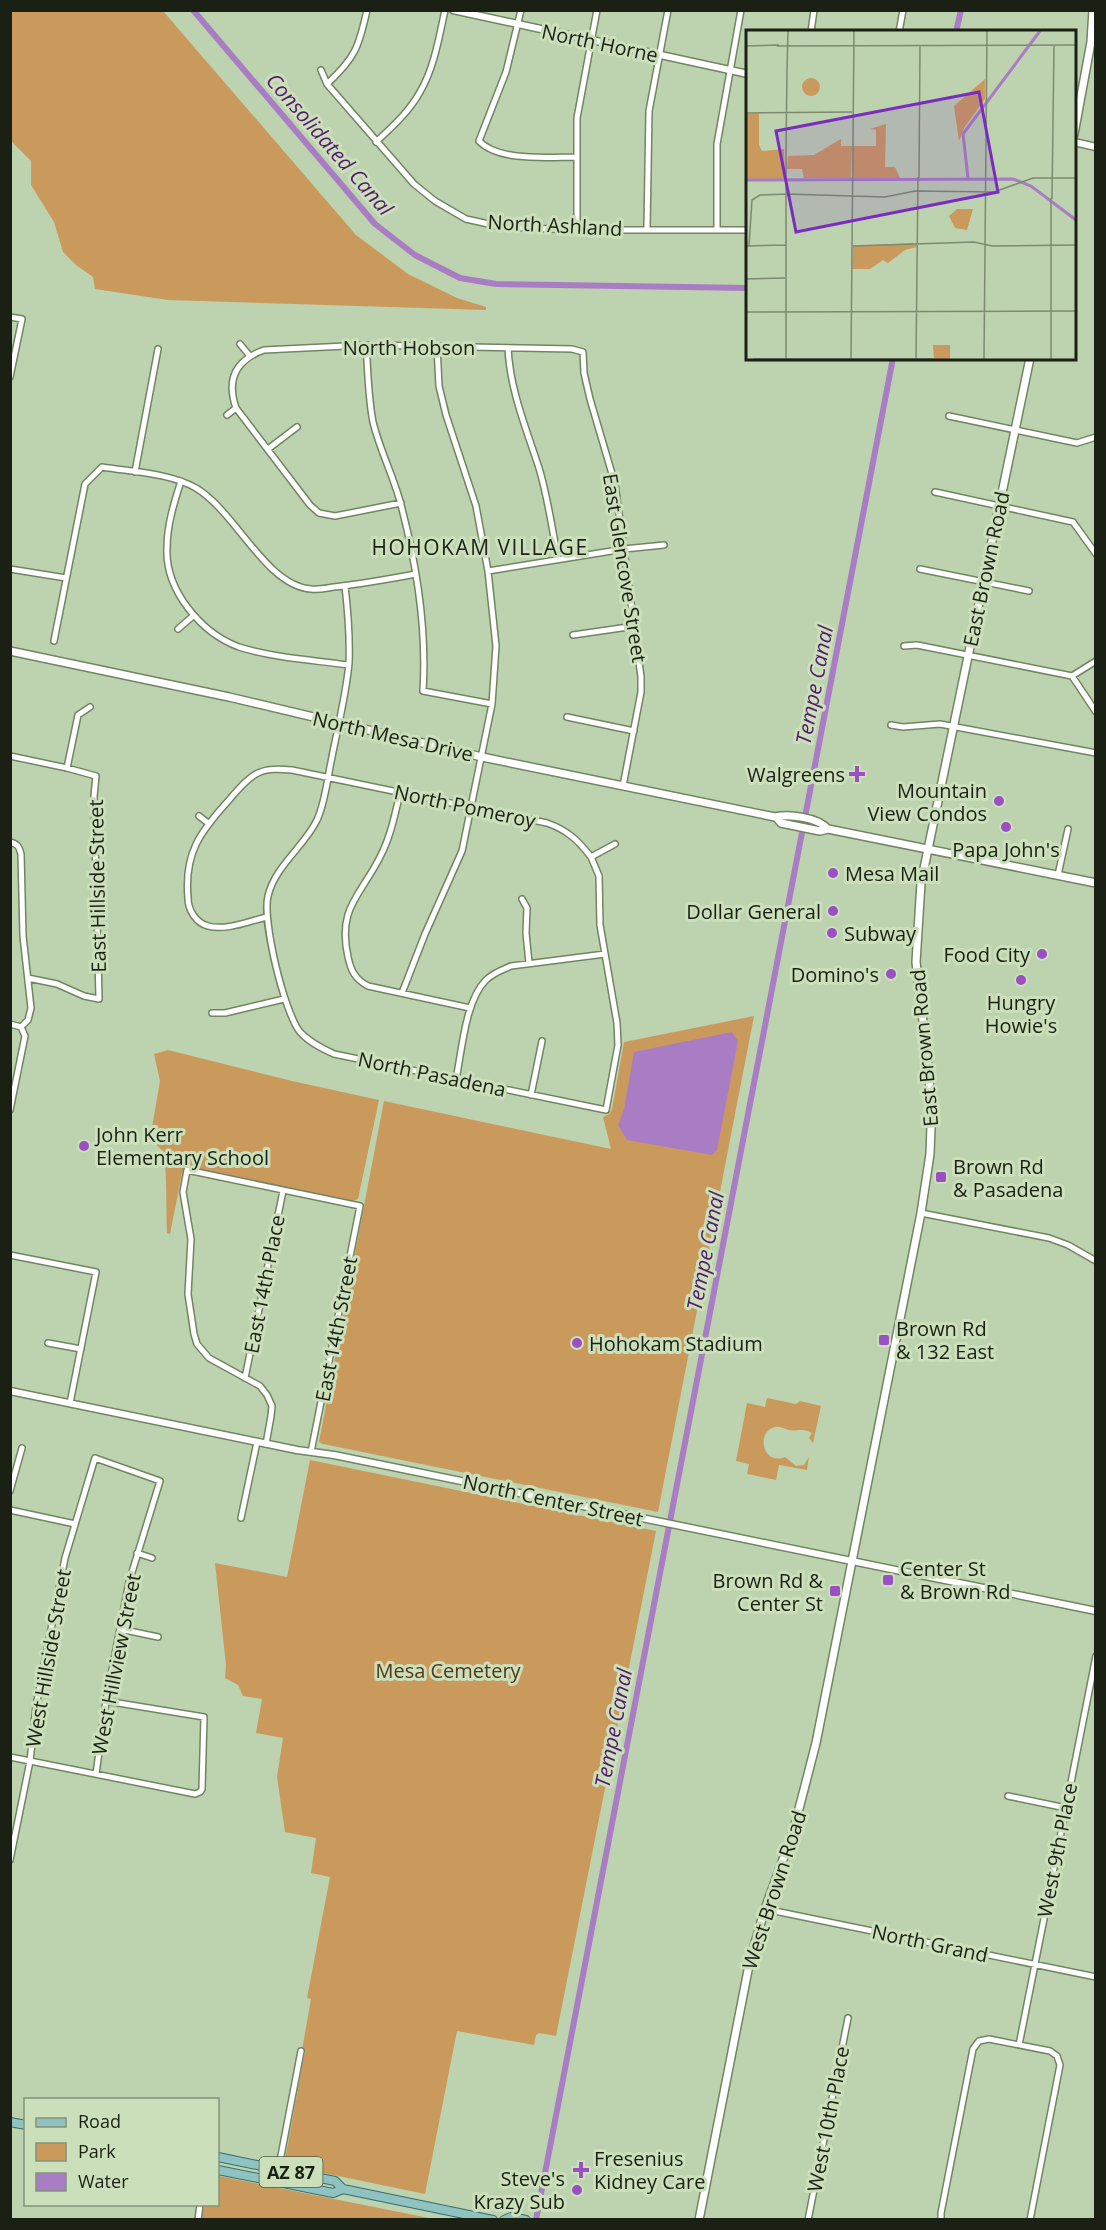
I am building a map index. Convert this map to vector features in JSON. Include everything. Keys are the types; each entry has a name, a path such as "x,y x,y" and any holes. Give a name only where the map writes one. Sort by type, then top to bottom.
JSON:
{"main road":[{"path":"1076,123 1091,42 1094,10"},
{"name":"East Brown Road","path":"852,1561 921,1213 930,1154 931,1105 916,950 921,883 1030,360"},
{"name":"North Mesa Drive","path":"10,651 229,697 483,757 777,818 781,823 809,829 820,831 828,829 1095,883"},
{"name":"North Mesa Drive","path":"777,818 782,815 811,820 822,823 828,829"},
{"name":"West Brown Road","path":"699,2220 750,1960 804,1796 852,1561"},
{"name":"AZ 87","path":"219,2157 335,2181 343,2189 493,2220"},
{"name":"AZ 87","path":"219,2170 333,2193 343,2189"},
{"path":"504,2220 511,2217 526,2220"}],"street":[{"path":"327,84 347,65 361,40 368,10"},
{"path":"376,142 400,119 420,93 434,59 445,10"},
{"name":"North Horne","path":"453,10 746,74"},
{"path":"521,10 503,83 479,141 499,152 524,157 576,157"},
{"path":"577,230 577,117 582,79 597,10"},
{"path":"647,228 648,119 668,10"},
{"path":"717,230 717,144 741,10"},
{"path":"811,30 814,10"},
{"path":"899,30 903,10"},
{"name":"North Ashland","path":"321,70 327,84 414,184 435,201 466,219 502,226 577,230 647,228 746,230"},
{"path":"1076,142 1095,147"},
{"path":"10,317 22,319 10,376"},
{"path":"240,344 249,355 238,367 232,381 232,396 236,408 310,505 319,513 335,516 400,503"},
{"path":"366,345 374,423 400,503 416,574 424,636 423,691 492,704"},
{"name":"North Hobson","path":"249,355 264,350 366,345 572,349 583,352"},
{"path":"402,993 462,851 492,704 496,646 489,571 476,506 439,386 437,346"},
{"path":"508,348 513,390 540,471 558,559"},
{"path":"135,472 158,349"},
{"name":"East Glencove Street","path":"583,352 584,373 590,399 615,484 635,626 641,692 623,786"},
{"path":"227,415 236,408"},
{"path":"949,416 1077,443 1095,437"},
{"path":"268,449 297,427"},
{"path":"54,641 85,484 102,467 181,481 197,489 230,517 271,569 292,583 310,590 416,574"},
{"path":"181,481 170,518 166,551 174,584 193,616 218,636 236,646 285,657 348,665"},
{"path":"935,492 1073,522 1095,554"},
{"path":"489,571 624,549 664,545"},
{"path":"920,569 1029,591"},
{"path":"10,570 66,578"},
{"name":"North Pasadena","path":"345,586 348,615 348,665 339,723 319,817 309,836 273,882 267,897 267,917 284,999 291,1018 300,1032 319,1048 334,1054 606,1110 618,1045 617,1023 605,954"},
{"path":"178,629 193,616"},
{"path":"573,635 635,626"},
{"path":"904,646 917,645 1072,676 1095,661"},
{"path":"1072,676 1095,712"},
{"path":"10,756 67,768 78,715 90,707"},
{"path":"567,717 634,731"},
{"path":"891,725 903,727 934,724 953,726 1095,753"},
{"name":"East Hillside Street","path":"28,978 57,984 84,996 99,999 94,796 96,776 67,768"},
{"name":"North Pomeroy","path":"267,917 222,928 206,926 195,918 188,905 186,879 196,840 208,823 256,774 273,769 292,770 547,823 563,829 578,840 591,857"},
{"path":"400,793 392,829 382,854 350,908 345,922 344,941 350,969 357,980 368,986 470,1008"},
{"path":"199,816 208,823"},
{"path":"1058,875 1068,829"},
{"path":"13,842 19,847 21,854 23,936 31,1008 28,1020 22,1029"},
{"path":"456,1079 470,1008 478,990 486,980 497,972 529,963 605,954 600,925 599,876 591,857 615,844"},
{"path":"522,899 527,908 526,933 529,963"},
{"path":"212,1013 225,1013 284,999"},
{"path":"10,1024 22,1029 25,1036 10,1110"},
{"path":"531,1095 542,1041"},
{"path":"266,1444 272,1406 267,1395 260,1386 202,1352 194,1334 188,1294 191,1239 183,1192 187,1170 283,1191"},
{"name":"East 14th Street","path":"283,1191 360,1206 311,1452"},
{"name":"East 14th Place","path":"245,1378 283,1191"},
{"path":"921,1213 1049,1238 1068,1245 1095,1261"},
{"path":"10,1255 96,1272 70,1403"},
{"path":"48,1342 81,1349"},
{"name":"North Center Street","path":"10,1391 1095,1611"},
{"path":"241,1518 257,1442"},
{"path":"10,1491 22,1448"},
{"name":"West Hillside Street","path":"10,1860 30,1761 36,1706 65,1557 95,1458 160,1481"},
{"name":"West Hillview Street","path":"96,1774 106,1701 120,1629 137,1553 160,1481"},
{"path":"10,1510 75,1524"},
{"name":"West Hillview Street","path":"137,1553 152,1558"},
{"path":"120,1629 158,1637"},
{"name":"West 9th Place","path":"1019,2045 1095,1656"},
{"path":"10,1756 195,1794 200,1792 202,1789 204,1717 106,1701"},
{"path":"1008,1796 1066,1808"},
{"name":"North Grand","path":"765,1909 1095,1977"},
{"name":"West 10th Place","path":"808,2220 848,2018"},
{"path":"941,2220 940,2213 973,2049 979,2041 988,2039 1050,2051 1058,2055 1060,2065 1030,2220"},
{"path":"276,2182 301,2050"}],"green space":[{"path":"10,11 163,11 356,235 408,274 457,298 486,307 486,310 168,300 95,289 93,277 63,252 54,222 31,185 31,161 11,141"},
{"path":"754,1016 658,1512 319,1442 384,1101 611,1149 603,1117 612,1109 624,1042"},
{"path":"168,1050 379,1100 358,1199 353,1201 190,1168 182,1173 170,1234 167,1233 164,1152 150,1139 160,1081 154,1054"},
{"path":"767,1398 796,1404 800,1401 821,1406 813,1443 809,1438 812,1433 805,1430 775,1427 765,1435 764,1447 771,1457 777,1459 785,1457 796,1466 804,1465 809,1457 807,1470 779,1465 776,1480 747,1474 749,1464 736,1461 747,1403 765,1407"},
{"name":"Mesa Cemetery","path":"310,1460 656,1531 556,2036 539,2033 536,2035 534,2045 457,2031 425,2194 290,2166 285,2160 305,2051 302,2050 311,1999 307,1998 330,1877 311,1873 316,1838 285,1832 277,1777 283,1738 256,1733 262,1699 243,1696 238,1685 225,1678 226,1665 215,1563 287,1577"},
{"path":"219,2176 434,2219 201,2219 204,2206 219,2206"}],"water":[{"path":"732,1032 738,1041 717,1150 712,1155 627,1140 618,1125 624,1109 634,1052"}],"waterway":[{"name":"Consolidated Canal","path":"193,10 375,224 415,255 460,278 496,284 746,288"},
{"path":"956,30 961,10"},
{"name":"Tempe Canal","path":"536,2220 893,360"}],"place":[{"name":"Walgreens","path":"857,774"},
{"name":"Mountain View Condos","path":"999,801"},
{"name":"Papa John's","path":"1006,827"},
{"name":"Mesa Mail","path":"833,873"},
{"name":"Dollar General","path":"833,911"},
{"name":"Subway","path":"832,933"},
{"name":"Food City","path":"1042,954"},
{"name":"Domino's","path":"891,974"},
{"name":"Hungry Howie's","path":"1021,980"},
{"name":"John Kerr Elementary School","path":"84,1146"},
{"name":"Brown Rd & Pasadena","path":"941,1177"},
{"name":"Brown Rd & 132 East","path":"884,1340"},
{"name":"Hohokam Stadium","path":"577,1343"},
{"name":"Center St & Brown Rd","path":"888,1580"},
{"name":"Brown Rd & Center St","path":"835,1591"},
{"name":"Fresenius Kidney Care","path":"581,2170"},
{"name":"Steve's Krazy Sub","path":"577,2190"}],"district":[{"name":"HOHOKAM VILLAGE","path":"480,547"}]}
